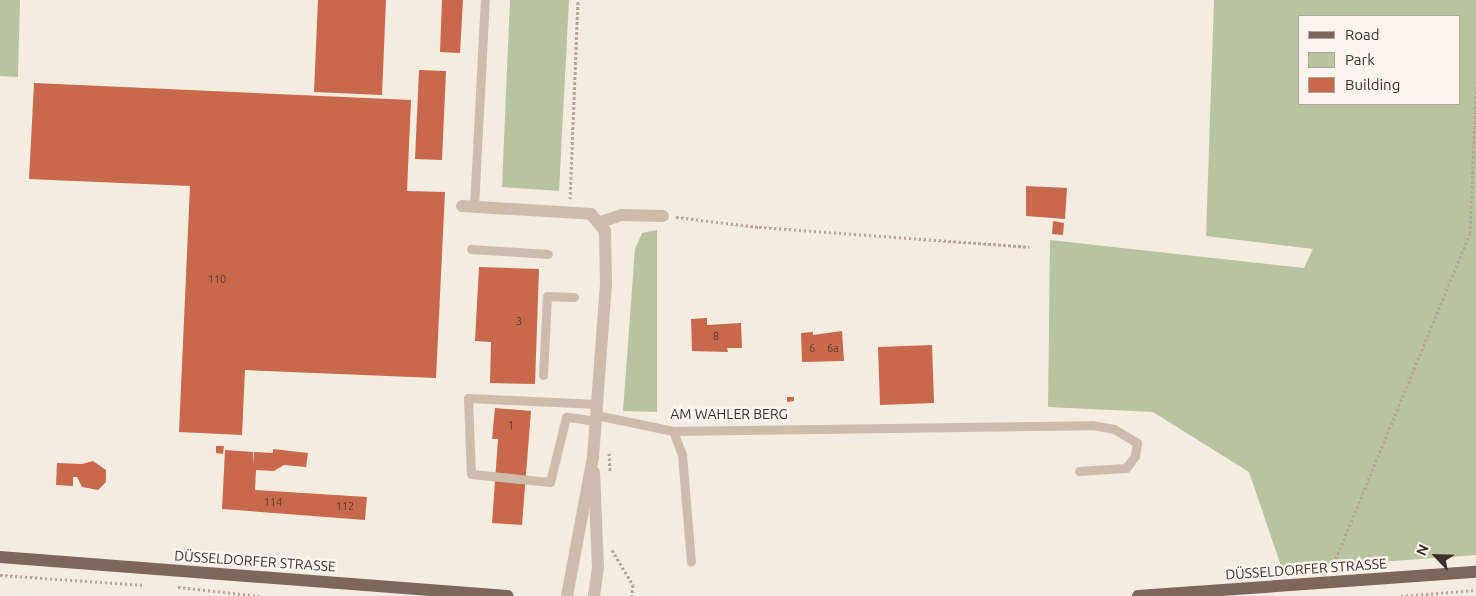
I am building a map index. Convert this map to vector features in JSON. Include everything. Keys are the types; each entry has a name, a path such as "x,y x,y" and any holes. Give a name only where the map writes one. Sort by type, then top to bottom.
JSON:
{"main road":[{"name":"DÜSSELDORFER STRASSE","path":"0,557 448,594 508,596"},
{"name":"DÜSSELDORFER STRASSE","path":"1138,596 1476,572"}],"street":[{"path":"468,206 591,214 601,222 608,243 593,457 567,596"},
{"path":"601,222 621,215 662,216"},
{"path":"593,457 598,567 594,596"}],"lane":[{"path":"468,206 485,0"},
{"path":"471,248 548,254"},
{"path":"543,375 547,296 574,297"},
{"path":"468,398 596,413 566,418 550,482 471,474 468,398"},
{"name":"AM WAHLER BERG","path":"596,413 673,431 1092,425 1114,429 1136,444 1135,456 1126,468 1079,471"},
{"path":"673,431 684,462 691,562"}],"path":[{"path":"569,212 578,0"},
{"path":"1326,582 1470,233 1476,87"},
{"path":"662,216 759,227 1028,247"},
{"path":"595,435 608,444 610,480"},
{"path":"612,541 621,570 633,586 632,596"},
{"path":"0,575 146,585"},
{"path":"175,587 260,596"},
{"path":"1402,596 1476,590"}],"green space":[{"path":"0,0 20,0 18,77 0,76"},
{"path":"510,0 569,0 559,191 502,187"},
{"path":"1214,0 1476,0 1476,555 1282,569 1249,472 1153,412 1048,407 1050,240 1304,268 1313,249 1206,236"},
{"path":"657,230 657,412 623,411 635,249 642,233"}],"building":[{"path":"318,0 386,0 382,95 314,92"},
{"path":"442,0 463,0 460,53 440,52"},
{"path":"419,70 446,71 442,160 415,159"},
{"path":"34,83 411,100 407,191 445,192 436,378 245,370 242,435 179,432 190,186 29,179"},
{"path":"1026,186 1067,188 1065,219 1026,216"},
{"path":"1053,221 1064,223 1063,235 1052,234"},
{"path":"479,267 539,269 535,384 490,383 491,342 475,341"},
{"path":"707,318 707,325 741,323 742,348 727,348 728,352 692,351 691,319"},
{"path":"842,331 844,361 802,362 801,333 813,332 813,335"},
{"path":"932,345 934,403 880,405 878,347"},
{"path":"787,397 794,397 794,401 787,402"},
{"path":"495,408 531,411 522,525 492,523 498,439 492,439"},
{"path":"216,446 224,446 223,454 216,453"},
{"path":"273,449 308,453 306,467 284,465 274,471 256,470 255,490 367,497 365,520 222,509 225,450 253,452 253,466 254,452 273,453"},
{"path":"93,461 106,470 106,482 98,490 82,487 77,477 73,477 73,486 56,485 57,463 82,464"}]}
